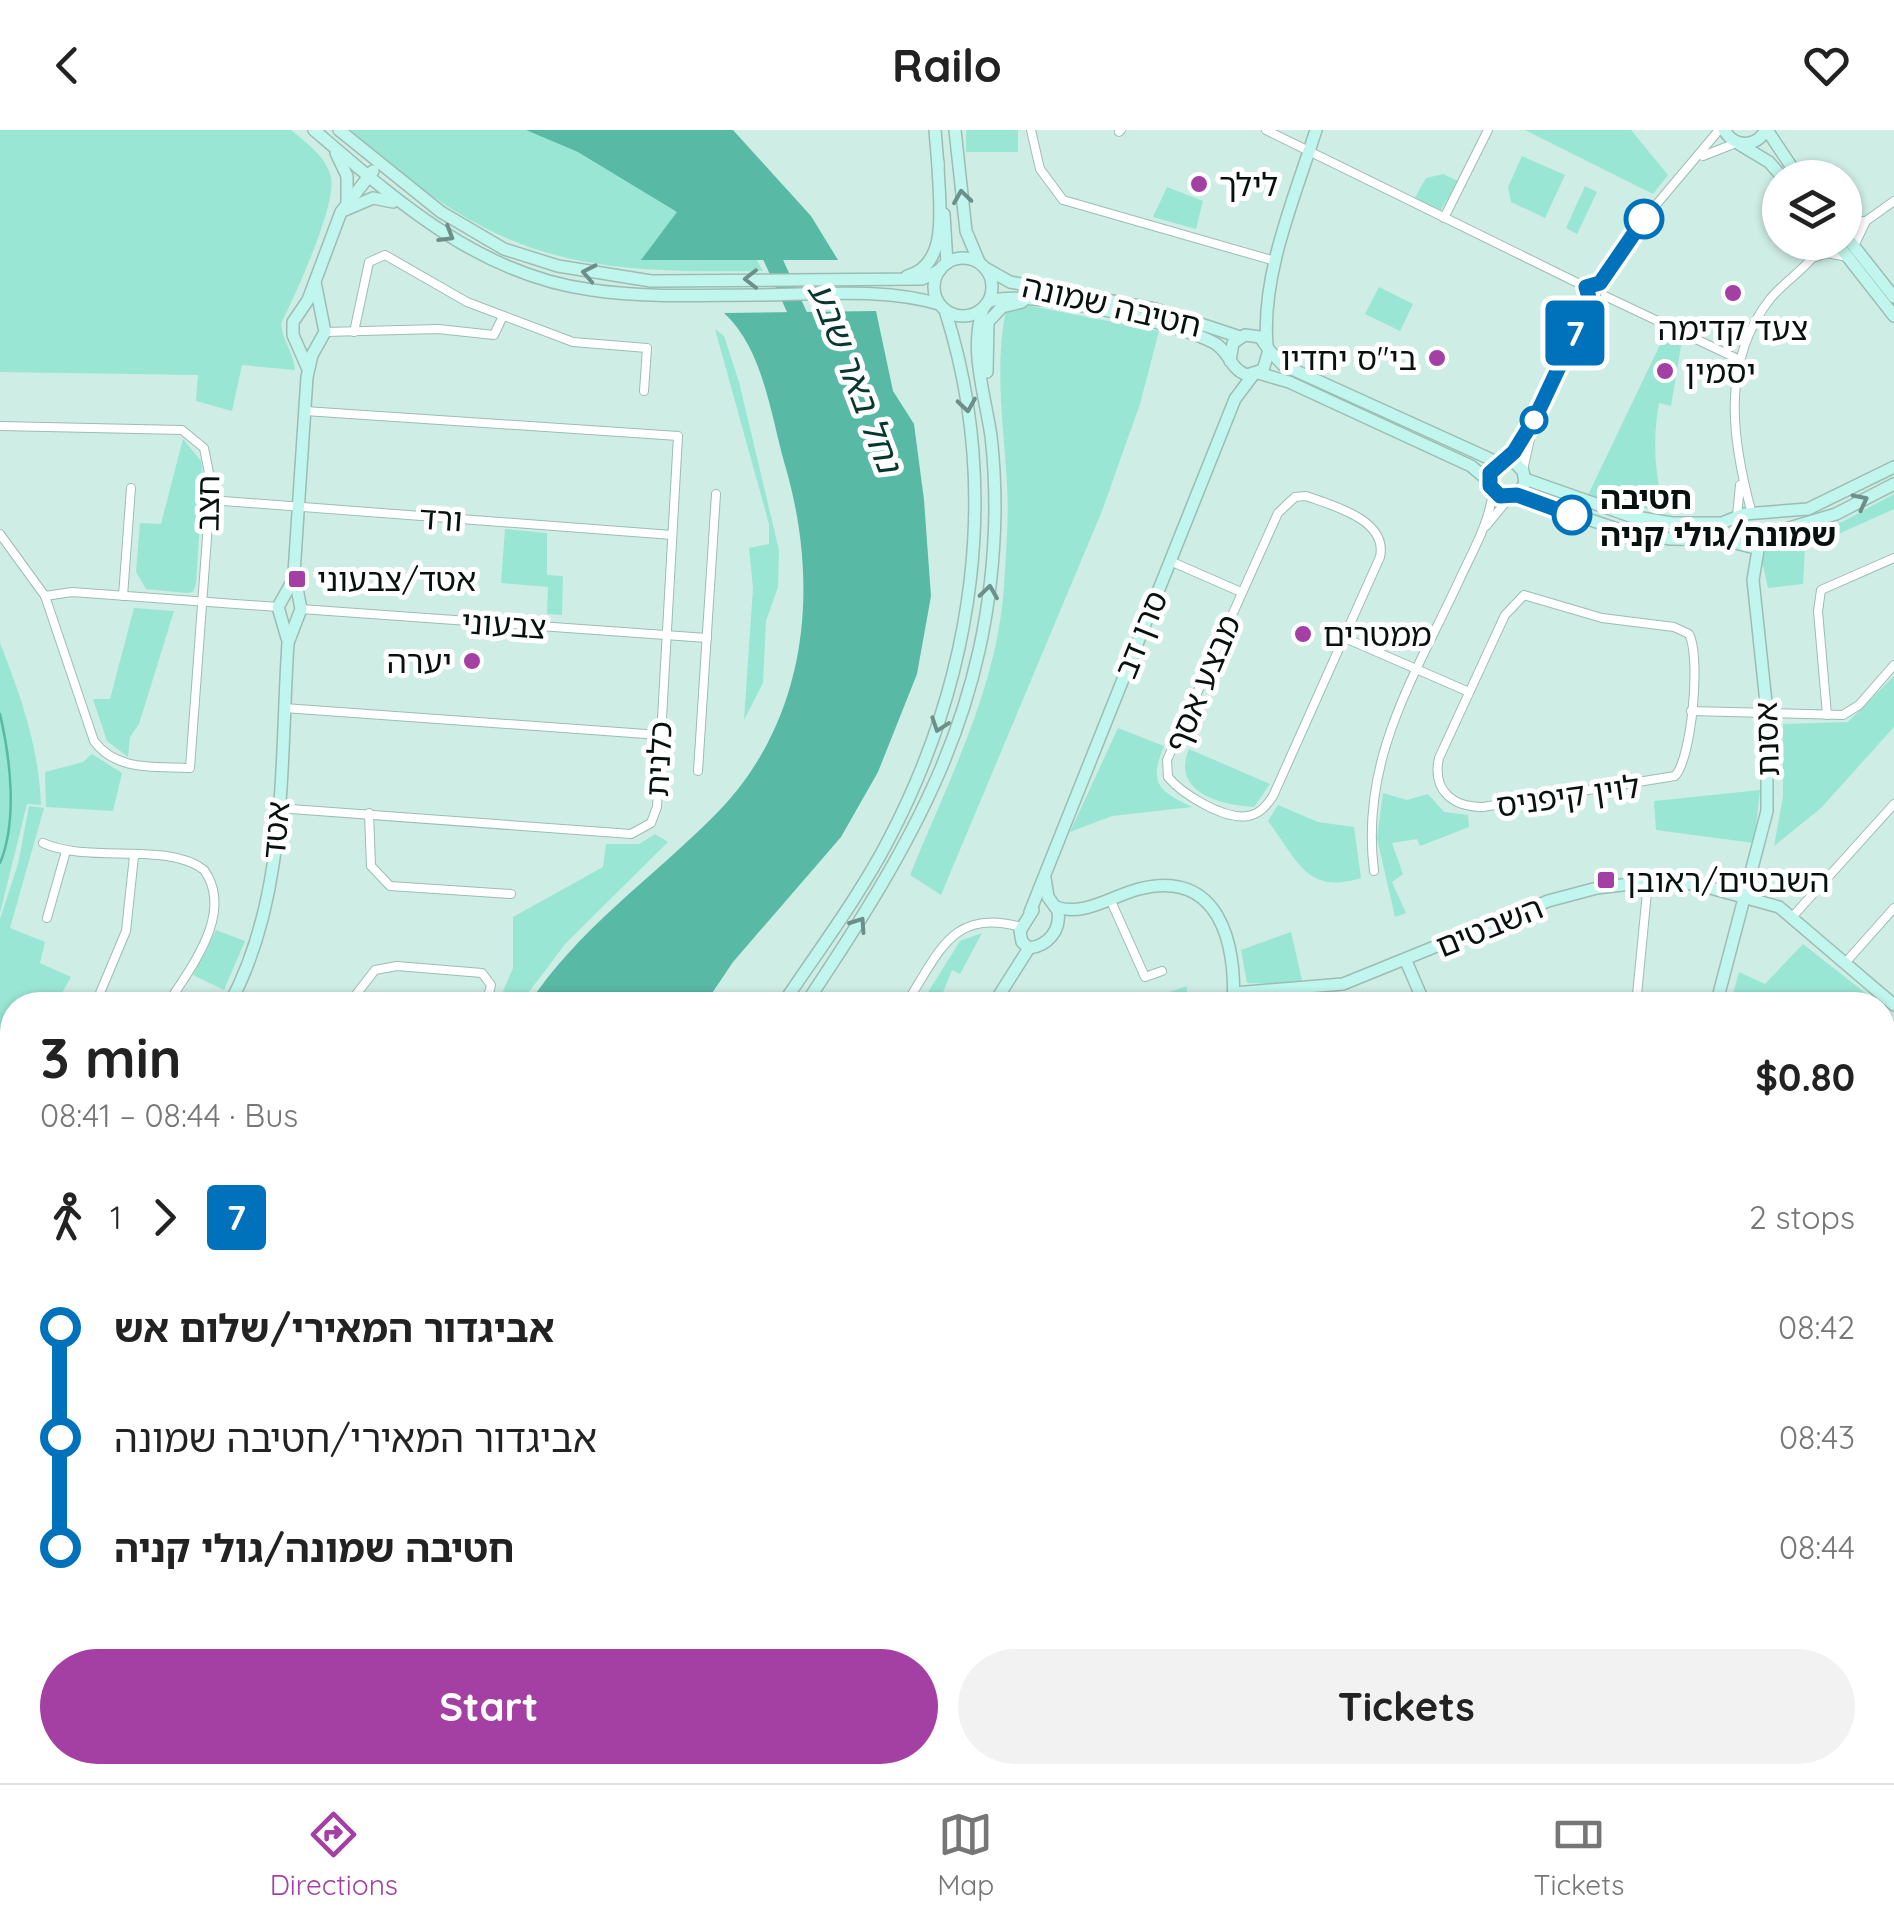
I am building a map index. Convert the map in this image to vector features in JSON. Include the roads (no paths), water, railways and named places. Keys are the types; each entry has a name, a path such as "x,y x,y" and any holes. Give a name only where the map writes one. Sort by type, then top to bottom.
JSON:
{"street":[{"path":"314,130 402,204 465,246 526,275 590,290 692,295 890,295 969,316 987,305"},
{"path":"339,130 441,212 517,254 607,276 922,279 963,258 983,266"},
{"path":"790,992 888,842 931,749 956,670 972,574 975,462 959,358 934,287 943,266 936,130"},
{"path":"813,992 904,851 935,788 965,708 992,576 994,476 977,339 993,284 966,231 955,130"},
{"path":"1030,130 1040,169 1063,200 1278,262"},
{"path":"1266,130 1308,154 1586,287 1600,283 1645,218 1722,130 1766,160"},
{"path":"1256,374 1269,361 1270,296 1316,130"},
{"path":"1444,218 1488,130"},
{"path":"1700,158 1738,143 1753,143 1767,130 1787,160"},
{"path":"331,145 347,176 344,209"},
{"path":"888,279 919,273 937,248 938,162"},
{"path":"315,282 324,332 317,344 297,342 292,328 344,209 379,164"},
{"path":"344,209 373,198 402,204"},
{"path":"1862,227 1894,201"},
{"path":"1862,221 1866,221"},
{"path":"354,332 367,267 379,255 391,256 467,302 573,342 647,348 644,391"},
{"path":"1740,544 1732,536 1740,471 1734,402 1740,360 1767,303 1809,260"},
{"path":"1856,260 1894,316"},
{"path":"1858,260 1894,297"},
{"name":"חטיבה שמונה","path":"983,266 1010,282 1155,309 1242,336"},
{"path":"1600,283 1604,296"},
{"path":"1374,871 1370,822 1380,754 1481,533 1491,486 1502,462 1536,416 1590,301 1586,287"},
{"name":"חטיבה שמונה","path":"987,305 1006,296 1037,299 1167,325 1218,345 1231,364"},
{"path":"1270,296 1230,347 1231,364 1289,382 1471,466 1491,486 1513,496 1626,532 1740,544 1761,542 1836,514 1894,484"},
{"path":"1590,301 1604,296 1740,360"},
{"path":"988,416 988,322 1002,307 1037,299"},
{"path":"298,316 308,312 320,318"},
{"path":"324,332 438,329 494,335 502,316"},
{"path":"1242,336 1260,337 1283,364 1524,474 1630,516 1672,523 1736,520 1808,509 1894,467"},
{"name":"אטד","path":"297,342 305,356 308,377"},
{"name":"אטד","path":"236,992 266,911 288,647 299,609 294,573 308,377 317,344"},
{"name":"סרן דב","path":"1231,364 1235,400"},
{"name":"סרן דב","path":"1030,912 1235,400 1256,374"},
{"name":"כלנית","path":"276,808 638,832 651,823 657,807 678,436 305,411"},
{"path":"1481,533 1513,496 1524,474 1536,416"},
{"name":"חצב","path":"0,426 182,430 204,448 210,463 210,500 190,768 120,764 104,755 94,742 45,596"},
{"path":"1740,471 1754,515 1765,526 1761,542"},
{"path":"123,596 130,488"},
{"path":"698,771 716,494"},
{"path":"1170,561 1241,592 1285,504 1295,497 1316,500 1368,523 1380,539 1376,568 1345,638 1468,692"},
{"name":"ורד","path":"210,500 672,535"},
{"path":"0,534 45,596 72,592 299,609"},
{"name":"אסנת","path":"1753,580 1761,542"},
{"name":"אסנת","path":"1720,992 1767,811 1767,712 1753,580 1740,544"},
{"path":"1827,715 1818,611 1821,590 1894,558"},
{"name":"אטד","path":"288,647 280,606 294,573"},
{"name":"מבצע אסף","path":"1241,592 1169,752 1168,776 1187,794 1233,814 1260,812 1273,796 1345,638"},
{"name":"לוין קיפניס","path":"1532,595 1602,618 1674,627 1689,634 1694,648 1683,768 1664,781 1467,808 1446,797 1437,767 1468,692 1512,603 1532,595"},
{"path":"280,606 290,619 299,609"},
{"name":"צבעוני","path":"299,609 707,638"},
{"path":"1691,712 1850,714 1894,665"},
{"path":"284,708 660,735"},
{"path":"1879,992 1794,915 1894,804"},
{"path":"369,814 372,866 390,886 511,894"},
{"path":"43,843 66,851 188,861 204,870 213,886 210,928 174,992"},
{"path":"47,918 66,851"},
{"path":"100,992 126,931 134,856"},
{"path":"1046,868 1045,886 1055,906 1058,926"},
{"path":"1637,992 1648,882"},
{"name":"השבטים","path":"1295,992 1330,988 1406,961 1548,901 1597,888 1648,882 1696,884 1747,896 1794,915"},
{"path":"1029,948 1020,937 1021,927 1030,912 1043,904 1069,912 1160,886 1200,897 1231,941 1234,992"},
{"path":"1110,899 1145,976 1162,971"},
{"path":"1002,992 1029,948 1043,944 1058,926 1085,908"},
{"path":"1846,962 1894,908"},
{"path":"914,992 961,928 986,920 1021,927"},
{"path":"1406,961 1419,992"},
{"path":"358,992 375,970 397,966 482,973 490,985 489,992"}],"water":[{"path":"526,130 733,130 811,216 838,260 641,260 677,212 578,152"},
{"path":"876,311 893,391 914,424 924,500 931,596 917,674 878,772 841,837 733,962 713,992 537,992 591,929 713,817 745,780 769,740 787,697 798,652 803,606 796,512 757,364 724,313"}],"waterway":[{"name":"נחל באר שבע","path":"765,242 806,332"},
{"path":"0,714 11,808 0,863"}],"place":[{"name":"לילך","path":"1199,184"},
{"name":"צעד קדימה","path":"1733,293"},
{"name":"בי\"ס יחדיו","path":"1437,358"},
{"name":"יסמין","path":"1665,371"},
{"name":"חטיבה שמונה/גולי קניה","path":"1572,515"},
{"name":"אטד/צבעוני","path":"297,579"},
{"name":"ממטרים","path":"1303,634"},
{"name":"יערה","path":"472,661"},
{"name":"השבטים/ראובן","path":"1606,880"}]}
